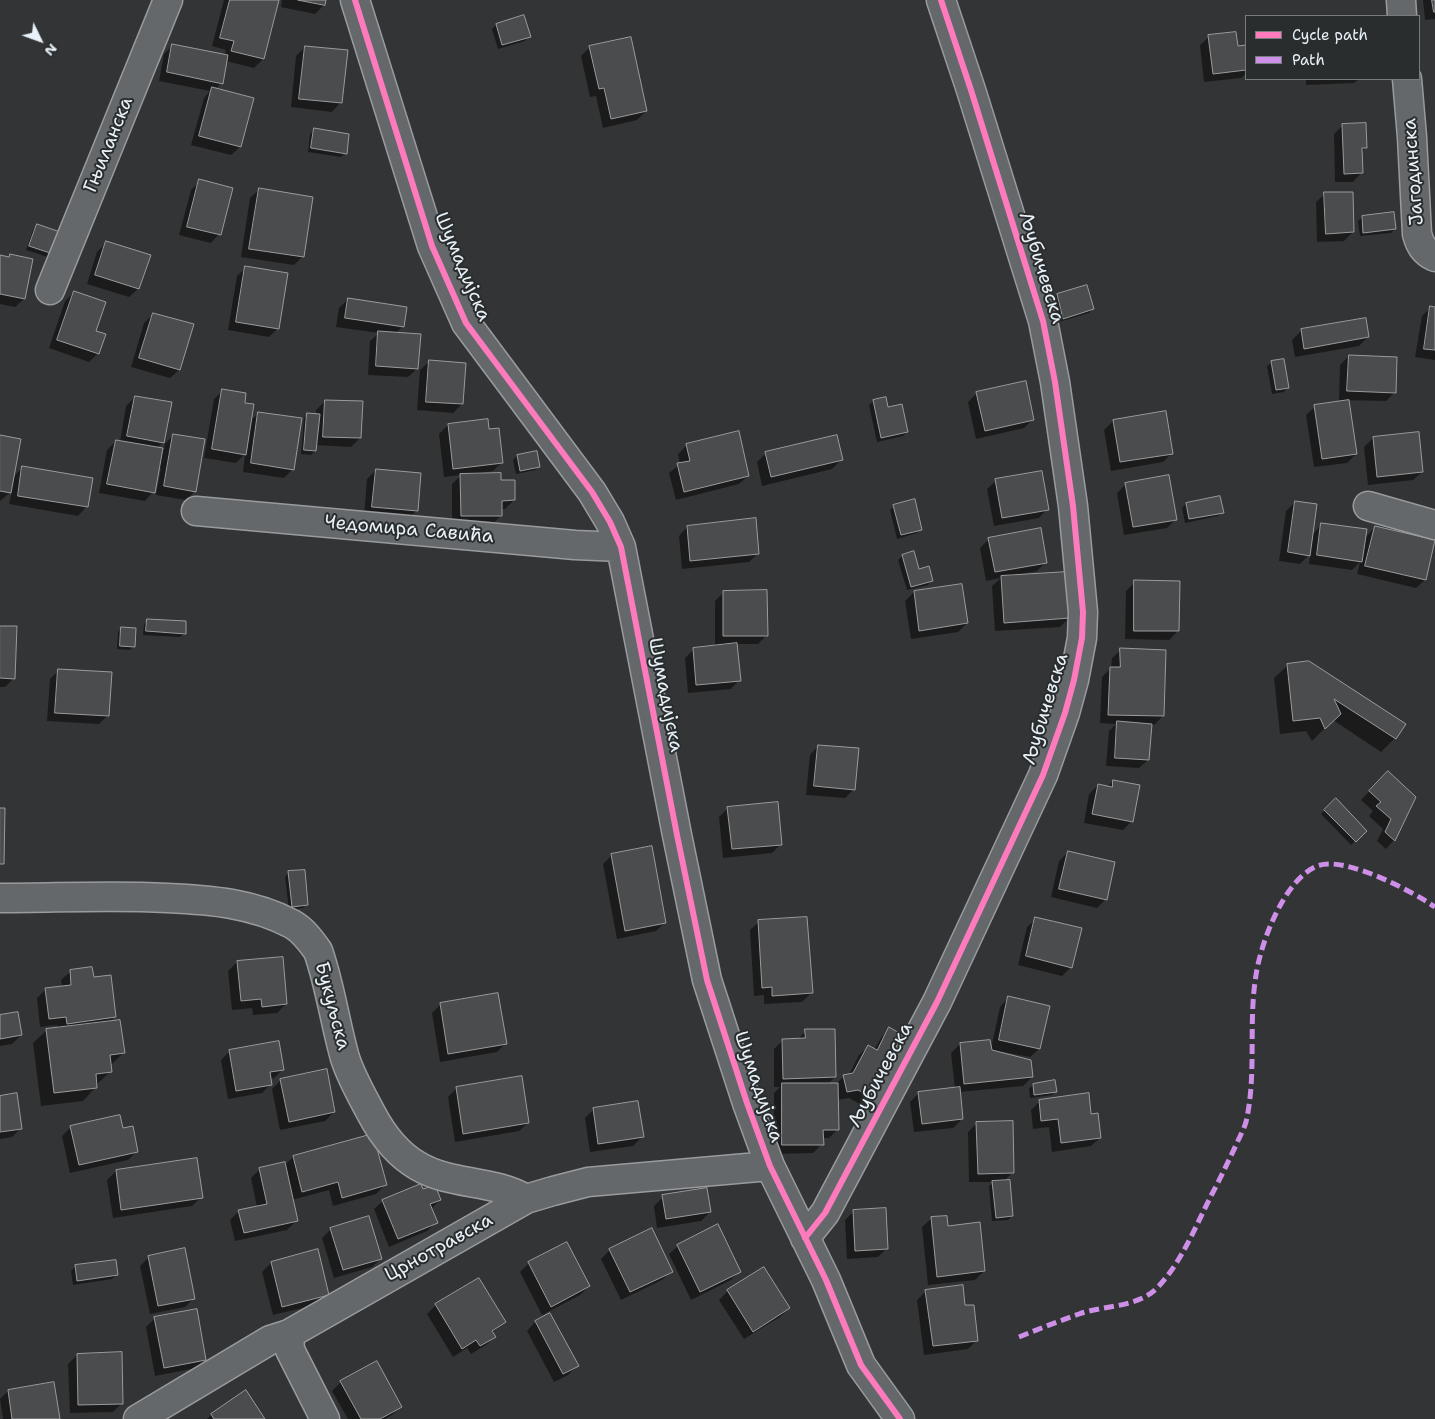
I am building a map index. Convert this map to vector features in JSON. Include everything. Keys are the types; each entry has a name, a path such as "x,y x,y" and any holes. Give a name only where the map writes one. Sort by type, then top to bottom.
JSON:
{"street":[{"name":"Гњиланска","path":"50,290 168,0"},
{"name":"Шумадијска","path":"355,0 432,246 466,323 592,492 610,522 621,547 707,980 747,1103 770,1166 826,1280 861,1365 900,1419"},
{"name":"Љубичевска","path":"805,1238 825,1213 937,1002 1039,784 1065,713 1082,638 1083,612 1073,506 1055,382 1043,322 941,0"},
{"path":"1401,0 1402,15"},
{"name":"Јагодинска","path":"1407,80 1417,234 1420,246 1435,257"},
{"path":"1368,506 1435,524"},
{"name":"Чедомира Савића","path":"196,511 575,545 621,547"},
{"name":"Букуљска","path":"0,898 122,896 206,900 238,904 293,924 310,940 318,951 346,1060 362,1097 389,1142 419,1167 452,1179 486,1184 513,1191 526,1199"},
{"name":"Црнотравска","path":"138,1419 270,1340 289,1334 526,1199 552,1190 588,1182 770,1166"},
{"path":"289,1334 290,1350 325,1419"}],"building":[{"path":"230,0 279,0 264,59 231,51 234,41 220,38"},
{"path":"298,0 326,0 325,5"},
{"path":"1432,0 1435,0 1435,12 1434,12"},
{"path":"524,15 531,37 502,45 496,24"},
{"path":"1236,32 1238,46 1245,45 1245,70 1213,74 1208,35"},
{"path":"631,37 647,111 611,119 604,88 599,89 589,46"},
{"path":"172,44 228,55 223,84 167,72"},
{"path":"305,46 348,50 342,103 299,99"},
{"path":"212,87 254,98 241,147 199,136"},
{"path":"1366,123 1367,148 1362,148 1363,173 1344,174 1342,124"},
{"path":"314,128 349,134 347,154 311,148"},
{"path":"199,179 233,188 221,235 187,227"},
{"path":"259,188 313,197 304,257 249,249"},
{"path":"1324,192 1353,192 1354,232 1326,234"},
{"path":"1394,212 1396,229 1363,233 1362,216"},
{"path":"37,224 63,233 56,255 29,246"},
{"path":"106,241 151,255 139,289 95,275"},
{"path":"10,254 33,259 25,299 0,294 0,255 9,257"},
{"path":"245,266 288,273 279,329 236,322"},
{"path":"1087,285 1094,309 1063,319 1057,294"},
{"path":"74,291 106,302 96,331 106,334 99,354 57,340"},
{"path":"348,298 407,307 404,327 345,318"},
{"path":"1430,306 1435,307 1435,350 1424,349"},
{"path":"153,313 194,324 180,370 139,358"},
{"path":"1366,318 1369,337 1304,349 1301,329"},
{"path":"378,331 421,334 418,369 376,366"},
{"path":"1349,355 1397,357 1396,393 1347,391"},
{"path":"1284,359 1289,388 1276,390 1271,361"},
{"path":"429,360 466,363 463,404 426,402"},
{"path":"1026,381 1034,420 985,431 976,392"},
{"path":"222,389 246,393 245,403 254,404 246,455 212,449"},
{"path":"135,396 172,402 164,443 127,436"},
{"path":"886,397 888,407 902,404 908,432 881,438 873,400"},
{"path":"325,400 363,401 361,438 323,437"},
{"path":"1349,400 1357,454 1322,459 1314,405"},
{"path":"1166,411 1173,454 1120,462 1113,420"},
{"path":"258,412 302,418 294,470 251,463"},
{"path":"307,413 320,414 316,451 304,450"},
{"path":"488,419 489,429 499,428 503,463 453,469 448,424"},
{"path":"739,431 749,476 684,492 677,463 690,461 686,444"},
{"path":"1419,432 1423,472 1377,477 1373,437"},
{"path":"173,434 205,439 196,492 164,486"},
{"path":"0,435 21,439 11,493 0,491"},
{"path":"837,435 843,460 771,477 765,452"},
{"path":"116,440 163,448 155,493 107,484"},
{"path":"537,451 540,467 520,471 517,455"},
{"path":"22,466 93,478 88,507 18,496"},
{"path":"376,469 421,473 418,511 372,507"},
{"path":"1042,471 1049,510 1002,518 995,479"},
{"path":"501,473 501,480 515,480 515,500 502,501 502,516 461,516 460,474"},
{"path":"1169,475 1177,520 1133,527 1125,483"},
{"path":"1220,496 1224,513 1189,519 1186,503"},
{"path":"915,499 922,530 901,535 893,505"},
{"path":"1295,501 1317,504 1310,556 1288,552"},
{"path":"756,518 759,554 690,561 687,526"},
{"path":"1321,523 1367,529 1362,562 1317,555"},
{"path":"1375,526 1435,540 1426,580 1365,566"},
{"path":"1041,528 1047,563 995,572 988,538"},
{"path":"914,551 919,569 929,566 933,581 911,587 902,555"},
{"path":"1067,572 1070,618 1004,623 1001,576"},
{"path":"1134,580 1180,581 1179,631 1134,631"},
{"path":"962,584 968,623 919,631 914,591"},
{"path":"767,590 768,636 723,636 723,591"},
{"path":"147,619 186,621 186,634 146,631"},
{"path":"0,626 17,626 15,679 0,678"},
{"path":"121,627 136,628 135,647 120,646"},
{"path":"737,643 741,681 696,685 693,648"},
{"path":"1120,648 1166,650 1164,716 1108,715 1110,667 1120,667"},
{"path":"1309,661 1406,724 1396,739 1334,699 1341,714 1325,729 1320,718 1293,721 1287,664"},
{"path":"58,669 112,672 109,716 55,713"},
{"path":"1117,721 1152,724 1149,760 1115,758"},
{"path":"818,745 859,748 855,790 814,786"},
{"path":"1388,771 1416,797 1395,841 1385,832 1391,819 1376,806 1381,802 1369,791"},
{"path":"1113,780 1140,785 1133,822 1092,814 1098,784 1112,787"},
{"path":"1336,798 1367,831 1356,842 1324,810"},
{"path":"778,802 782,845 732,849 727,807"},
{"path":"0,808 5,808 4,864 0,864"},
{"path":"652,846 666,923 625,931 611,854"},
{"path":"1068,851 1115,862 1107,900 1059,889"},
{"path":"305,870 308,905 292,907 288,871"},
{"path":"807,917 813,993 772,996 772,987 762,988 758,920"},
{"path":"1035,917 1082,928 1072,968 1026,956"},
{"path":"283,957 287,1004 262,1007 261,999 241,1001 237,961"},
{"path":"92,967 94,977 111,975 116,1017 67,1024 66,1017 49,1019 45,988 71,985 70,970"},
{"path":"498,993 507,1044 448,1054 440,1003"},
{"path":"1008,996 1050,1006 1040,1049 999,1040"},
{"path":"18,1012 22,1035 0,1039 0,1015"},
{"path":"120,1020 125,1053 110,1055 112,1072 96,1074 97,1088 54,1093 46,1029"},
{"path":"889,1027 906,1037 873,1098 858,1090 847,1092 843,1075 853,1073 868,1045 877,1050"},
{"path":"805,1029 835,1029 836,1077 783,1079 782,1039 805,1038"},
{"path":"990,1040 992,1050 1031,1060 1033,1077 964,1084 960,1043"},
{"path":"279,1041 284,1070 270,1072 272,1085 236,1091 229,1050"},
{"path":"327,1069 335,1112 289,1122 280,1079"},
{"path":"522,1076 529,1123 463,1134 456,1087"},
{"path":"1055,1080 1057,1092 1034,1095 1033,1084"},
{"path":"782,1083 838,1083 839,1130 823,1130 824,1145 782,1145"},
{"path":"960,1087 963,1119 922,1124 918,1092"},
{"path":"17,1093 22,1129 0,1132 0,1096"},
{"path":"1089,1093 1091,1114 1098,1113 1101,1138 1061,1143 1058,1119 1041,1121 1039,1100"},
{"path":"638,1101 644,1137 598,1144 593,1108"},
{"path":"120,1115 123,1128 133,1126 138,1152 79,1165 70,1126"},
{"path":"1013,1121 1014,1173 978,1174 976,1122"},
{"path":"373,1134 387,1185 342,1198 338,1182 302,1192 293,1156"},
{"path":"197,1158 203,1198 121,1210 116,1170"},
{"path":"285,1162 298,1221 244,1233 238,1210 267,1204 259,1168"},
{"path":"1010,1180 1013,1216 996,1218 992,1181"},
{"path":"421,1184 423,1189 435,1185 441,1200 430,1204 438,1223 398,1239 382,1200"},
{"path":"707,1188 711,1212 666,1219 662,1195"},
{"path":"886,1208 888,1249 855,1251 853,1210"},
{"path":"369,1216 382,1259 343,1270 330,1228"},
{"path":"947,1216 948,1226 980,1222 985,1271 937,1277 931,1217"},
{"path":"718,1224 741,1272 700,1292 677,1245"},
{"path":"652,1228 673,1272 630,1292 609,1249"},
{"path":"567,1242 590,1286 551,1307 528,1262"},
{"path":"185,1248 195,1299 158,1306 148,1256"},
{"path":"318,1249 329,1295 282,1307 271,1262"},
{"path":"116,1260 118,1275 77,1281 75,1265"},
{"path":"764,1267 790,1308 753,1332 727,1290"},
{"path":"479,1278 506,1322 492,1331 496,1337 480,1346 476,1340 462,1349 435,1304"},
{"path":"963,1285 965,1305 974,1305 978,1341 933,1346 925,1290"},
{"path":"197,1309 206,1360 164,1368 154,1317"},
{"path":"550,1313 579,1366 563,1374 535,1321"},
{"path":"122,1352 123,1404 78,1405 77,1354"},
{"path":"377,1361 402,1407 380,1419 361,1419 340,1381"},
{"path":"54,1382 60,1419 12,1419 8,1390"},
{"path":"246,1390 265,1419 214,1419 211,1414"}],"marked path":[{"path":"1019,1337 1079,1314 1140,1299 1157,1288 1174,1267 1194,1231 1246,1122 1251,1086 1256,975 1263,946 1276,913 1294,884 1305,873 1317,866 1329,864 1344,866 1378,876 1411,892 1435,907"}],"cycle path":[{"path":"355,0 432,246 466,323 592,492 610,522 621,547 707,980 747,1103 770,1166 826,1280 861,1365 900,1419"},
{"path":"805,1238 825,1213 937,1002 1043,775 1065,713 1082,638 1083,612 1073,506 1055,382 1043,321 941,0"}]}
